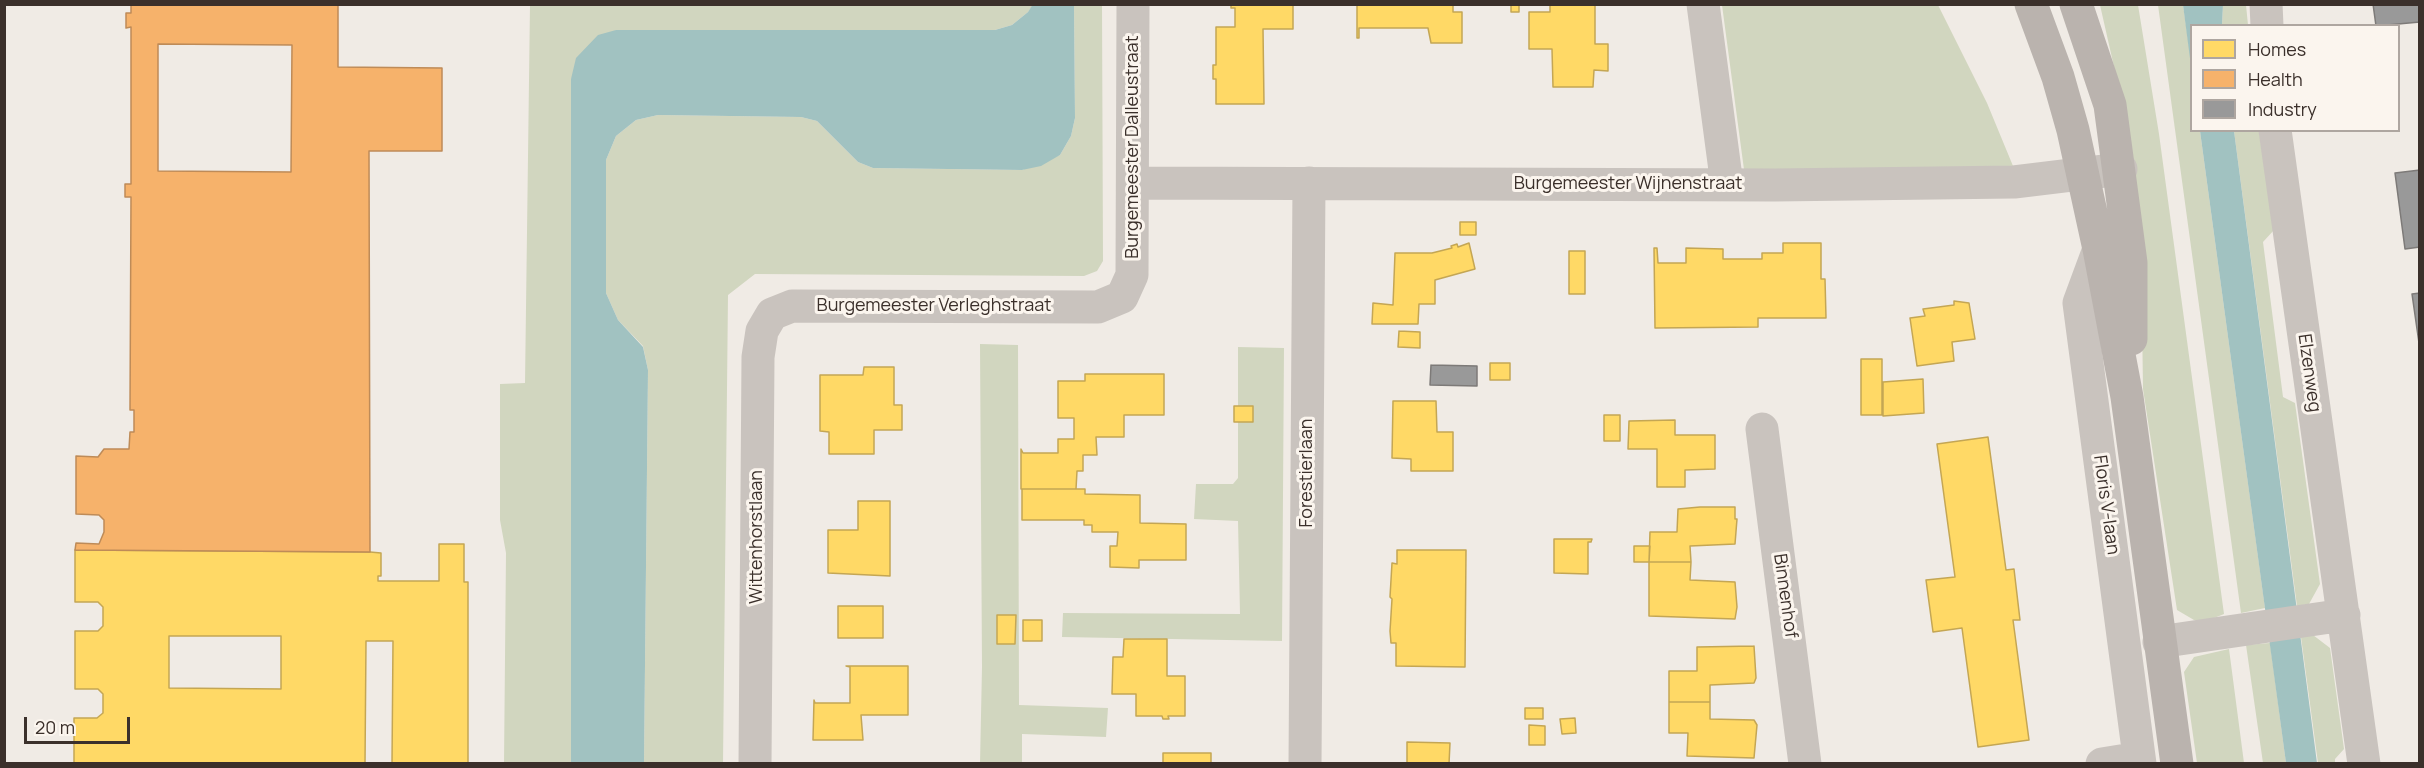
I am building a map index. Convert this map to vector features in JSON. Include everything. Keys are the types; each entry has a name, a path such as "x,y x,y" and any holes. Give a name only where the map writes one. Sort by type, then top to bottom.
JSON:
{"street":[{"name":"Burgemeester Dalleustraat","path":"1098,307 1122,297 1132,275 1133,4"},
{"path":"1703,4 1727,184"},
{"name":"Floris V-laan","path":"2031,4 2058,77 2099,249 2127,397 2177,764"},
{"name":"Floris V-laan","path":"2076,4 2110,105 2121,169 2131,262 2127,397"},
{"path":"2266,4 2267,24"},
{"name":"Elzenweg","path":"2275,132 2364,764"},
{"name":"Burgemeester Wijnenstraat","path":"1134,183 2014,182 2121,169"},
{"name":"Forestierlaan","path":"1305,764 1309,183"},
{"name":"Floris V-laan","path":"2099,249 2079,303 2140,761"},
{"name":"Burgemeester Verleghstraat","path":"772,314 792,306 1098,307"},
{"name":"Wittenhorstlaan","path":"755,764 758,357 762,331 772,314"},
{"name":"Binnenhof","path":"1762,429 1805,764"},
{"path":"2159,642 2343,615"},
{"path":"2102,764 2140,761"}],"green space":[{"path":"530,5 1033,5 1012,25 995,30 616,30 571,79 571,763 504,763 506,553 500,520 500,384 525,383"},
{"path":"1074,5 1102,5 1103,261 1097,271 1084,276 755,274 728,295 723,763 644,763 648,370 643,346 618,320 606,293 606,160 616,136 636,120 658,115 801,117 817,121 858,162 873,168 1022,170 1060,155 1071,136 1075,118"},
{"path":"1722,5 1938,5 1987,103 2013,166 1745,177"},
{"path":"2100,5 2138,5 2159,134 2224,614 2209,620 2194,620 2177,610 2143,389 2141,249 2122,102"},
{"path":"2158,5 2183,5 2190,52 2190,132 2200,132 2265,608 2241,613"},
{"path":"2223,5 2246,5 2248,24 2222,24"},
{"path":"2234,132 2259,132 2274,230 2263,242 2283,397 2295,403 2320,584 2309,604 2297,606"},
{"path":"980,344 1018,345 1019,705 1108,708 1106,737 1022,734 1022,763 980,764 982,667"},
{"path":"1238,347 1284,348 1282,641 1062,637 1063,613 1240,614 1238,521 1194,519 1196,484 1233,484 1238,478"},
{"path":"2313,635 2330,648 2344,749 2335,759 2335,763 2318,763 2301,637"},
{"path":"2270,643 2286,763 2263,763 2246,645"},
{"path":"2229,649 2244,763 2197,763 2184,672 2194,657"}],"water":[{"path":"1033,4 1074,5 1075,118 1071,136 1060,155 1041,166 1022,170 873,168 858,162 817,121 801,117 658,115 636,120 616,136 606,160 606,293 618,320 643,347 648,370 644,763 571,763 571,79 576,58 598,35 616,30 995,30 1012,25 1028,12"},
{"path":"2183,5 2223,5 2222,24 2190,24 2190,58"},
{"path":"2200,132 2234,132 2317,763 2286,763"}],"building: Homes":[{"path":"1231,4 1293,4 1293,29 1263,29 1264,104 1216,104 1216,79 1213,79 1213,65 1216,65 1216,27 1235,27 1235,8 1231,8"},
{"path":"1357,4 1453,4 1453,12 1462,12 1462,43 1431,43 1428,28 1359,28 1359,38 1357,38"},
{"path":"1511,4 1519,4 1519,12 1511,12"},
{"path":"1550,5 1595,5 1595,44 1608,44 1608,71 1594,70 1593,87 1553,87 1552,49 1529,49 1529,12 1550,12"},
{"path":"1460,222 1476,222 1476,235 1460,235"},
{"path":"1469,243 1475,269 1435,280 1435,304 1419,304 1418,324 1372,324 1373,303 1393,305 1395,253 1432,253 1452,248 1451,246 1457,244 1458,247"},
{"path":"1783,243 1821,243 1821,279 1825,279 1826,318 1758,318 1758,327 1655,328 1654,248 1657,248 1658,263 1686,263 1686,248 1723,249 1723,259 1762,259 1762,253 1783,253"},
{"path":"1569,251 1585,251 1585,294 1569,294"},
{"path":"1954,301 1969,303 1975,339 1952,342 1954,361 1917,366 1910,318 1925,316 1923,309 1954,305"},
{"path":"1399,331 1420,332 1420,348 1398,347"},
{"path":"1861,359 1882,359 1882,415 1861,415"},
{"path":"1490,363 1510,363 1510,380 1490,380"},
{"path":"864,367 894,367 894,405 902,405 902,430 874,430 874,454 829,454 829,432 820,431 820,375 863,375"},
{"path":"1085,374 1164,374 1164,415 1124,415 1124,437 1096,437 1097,455 1083,455 1083,471 1077,471 1076,489 1021,489 1021,449 1023,453 1058,453 1058,439 1074,439 1074,418 1058,418 1058,381 1085,381"},
{"path":"1923,379 1924,413 1883,416 1883,382"},
{"path":"1393,401 1436,401 1437,432 1453,432 1453,471 1411,471 1411,459 1392,458"},
{"path":"1234,406 1253,406 1253,422 1234,422"},
{"path":"1604,415 1620,415 1620,441 1604,441"},
{"path":"1675,420 1675,435 1715,435 1715,469 1685,470 1685,487 1657,487 1657,449 1628,449 1629,421"},
{"path":"1988,437 2006,570 2014,569 2020,620 2013,620 2029,740 1978,747 1962,628 1933,632 1926,580 1955,577 1937,444"},
{"path":"1022,489 1085,489 1085,494 1140,495 1140,523 1186,524 1186,560 1139,560 1139,568 1110,567 1110,546 1117,546 1118,532 1092,532 1092,525 1084,525 1084,520 1022,520"},
{"path":"858,501 890,501 890,576 828,573 828,530 858,530"},
{"path":"1735,507 1735,519 1737,519 1735,544 1690,546 1691,562 1649,562 1650,532 1677,532 1678,509"},
{"path":"1554,539 1592,539 1588,542 1588,574 1554,573"},
{"path":"439,544 464,544 464,582 468,582 468,764 392,764 393,641 366,641 365,764 74,764 74,718 97,718 103,713 103,694 98,689 75,689 75,631 98,631 103,626 103,607 98,602 75,602 75,550 370,552 381,553 381,576 378,576 378,581 439,581","holes":["169,636 281,636 281,689 169,688"]},
{"path":"1634,546 1650,546 1649,562 1634,562"},
{"path":"1397,550 1466,550 1465,667 1396,666 1396,643 1391,643 1392,599 1390,597 1392,563 1397,564"},
{"path":"1649,562 1691,562 1690,580 1735,582 1737,607 1735,619 1649,616"},
{"path":"838,606 883,606 883,638 838,638"},
{"path":"997,615 1016,615 1015,644 997,644"},
{"path":"1023,620 1042,620 1042,641 1023,641"},
{"path":"1124,639 1167,639 1167,676 1185,676 1185,716 1168,716 1169,719 1163,719 1162,716 1136,716 1136,694 1112,694 1113,657 1123,657"},
{"path":"1754,646 1756,678 1754,683 1710,685 1710,702 1669,702 1669,671 1697,671 1697,647"},
{"path":"846,666 908,666 908,715 861,715 863,740 813,740 814,700 815,703 850,703 850,667"},
{"path":"1669,702 1710,702 1710,719 1754,720 1757,725 1754,758 1687,756 1688,733 1669,733"},
{"path":"1525,708 1543,708 1543,719 1525,719"},
{"path":"1575,718 1576,733 1562,734 1560,719"},
{"path":"1529,725 1545,726 1545,745 1529,745"},
{"path":"1407,742 1450,743 1449,764 1407,764"},
{"path":"1163,753 1211,753 1211,764 1163,764"}],"building: Health":[{"path":"131,4 338,4 338,67 442,68 442,151 369,151 370,552 75,550 76,543 99,544 104,532 104,520 99,515 76,514 76,456 98,457 104,449 129,449 130,432 134,432 134,410 130,410 131,197 125,197 125,184 131,184 131,27 126,28 126,13 131,13","holes":["158,44 292,45 291,172 158,171"]}],"building: Industry":[{"path":"2373,4 2420,4 2420,22 2376,24"},
{"path":"2420,170 2420,247 2405,249 2395,173"},
{"path":"2420,293 2420,343 2419,343 2412,294"},
{"path":"1431,365 1477,366 1477,386 1430,385"}]}
